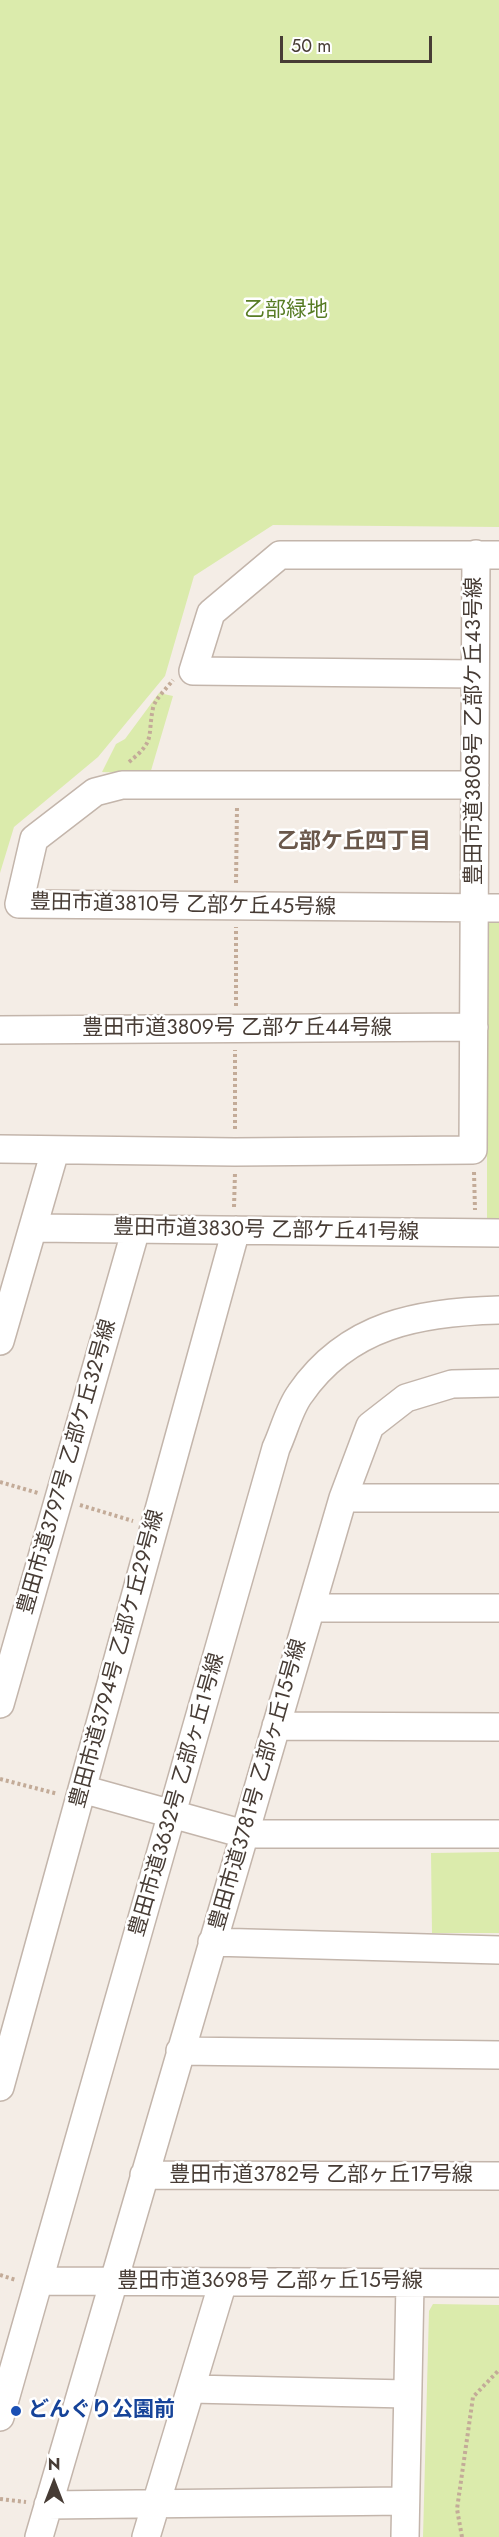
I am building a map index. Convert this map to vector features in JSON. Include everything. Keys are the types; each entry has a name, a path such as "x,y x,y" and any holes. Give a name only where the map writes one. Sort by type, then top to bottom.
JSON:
{"street":[{"path":"475,674 193,671 211,613 280,555 487,555"},
{"name":"豊田市道3808号 乙部ケ丘43号線","path":"473,1150 474,1027 487,908 475,785 475,674 487,555"},
{"name":"豊田市道3810号 乙部ケ丘45号線","path":"475,785 122,785 95,792 34,839 19,904 236,908 487,908"},
{"name":"豊田市道3809号 乙部ケ丘44号線","path":"0,1030 474,1027"},
{"path":"0,1149 235,1152 473,1150"},
{"path":"0,1341 55,1151"},
{"name":"豊田市道3830号 乙部ケ丘41号線","path":"33,1228 136,1229 235,1221 487,1233"},
{"name":"豊田市道3794号 乙部ケ丘29号線","path":"0,2087 154,1527 235,1221"},
{"name":"豊田市道3797号 乙部ケ丘32号線","path":"0,1704 136,1229"},
{"name":"豊田市道3632号 乙部ヶ丘1号線","path":"0,2416 32,2282 173,1815 276,1449 299,1395 332,1357 356,1340 382,1326 452,1311 499,1310"},
{"name":"豊田市道3781号 乙部ヶ丘15号線","path":"39,2537 343,1498 370,1426 406,1398 452,1384 499,1383"},
{"path":"343,1498 499,1498"},
{"path":"311,1608 499,1608"},
{"path":"276,1726 499,1726"},
{"path":"80,1795 173,1815 244,1834 499,1834"},
{"path":"212,1942 499,1950"},
{"path":"180,2051 499,2055"},
{"name":"豊田市道3782号 乙部ヶ丘17号線","path":"144,2175 499,2176"},
{"name":"豊田市道3698号 乙部ヶ丘15号線","path":"32,2282 499,2283"},
{"path":"146,2537 224,2282"},
{"path":"405,2537 406,2394 410,2283"},
{"path":"192,2389 406,2394"},
{"path":"48,2505 405,2501"}],"path":[{"path":"120,761 127,764 145,749 152,732 154,706 175,677"},
{"path":"235,1221 237,785"},
{"path":"473,1150 487,1233"},
{"path":"0,1482 154,1527"},
{"path":"0,1779 80,1795"},
{"path":"0,2275 32,2282"},
{"path":"462,2537 457,2509 473,2397 499,2370"}],"green space":[{"name":"乙部緑地","path":"0,0 499,0 499,527 273,525 194,576 165,676 98,757 14,827 0,873"},
{"path":"159,693 173,696 150,774 102,772 116,744 125,739"},
{"path":"492,920 499,920 499,1225 487,1225 487,926"},
{"path":"499,1852 499,1933 432,1933 431,1853"},
{"path":"433,2304 499,2305 499,2537 423,2537 429,2311"}],"place":[{"name":"どんぐり公園前","path":"16,2411"}],"district":[{"name":"乙部ケ丘四丁目","path":"354,843"}]}
